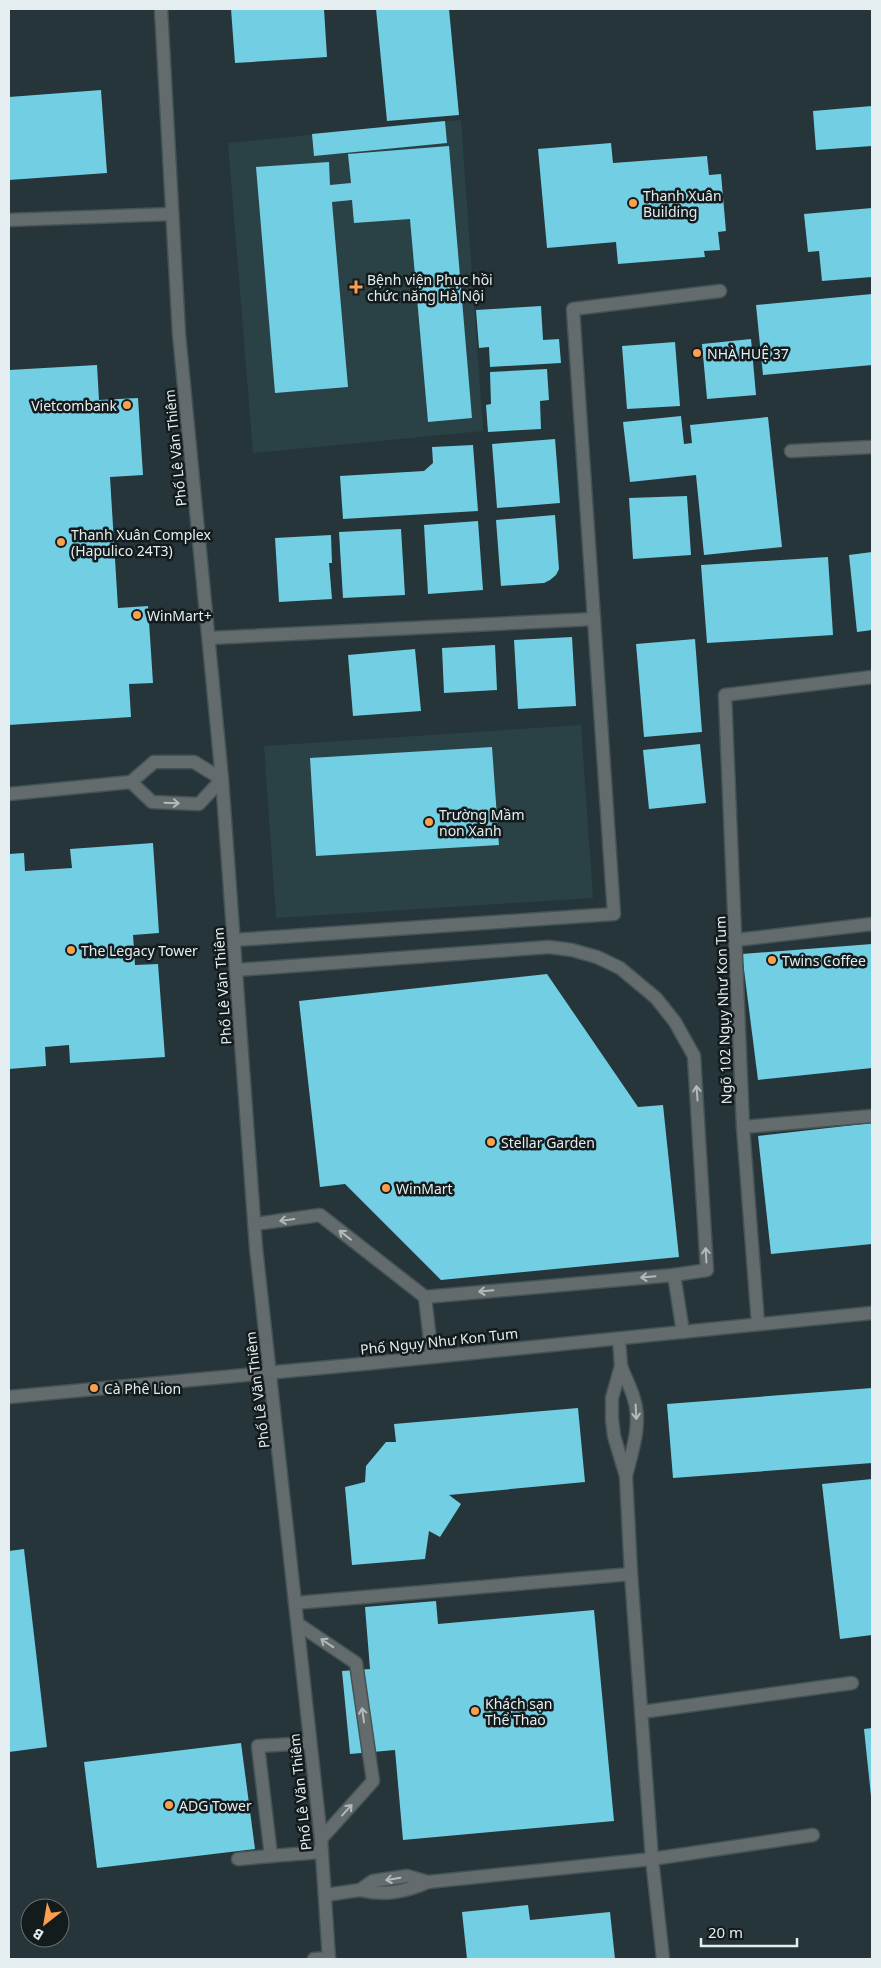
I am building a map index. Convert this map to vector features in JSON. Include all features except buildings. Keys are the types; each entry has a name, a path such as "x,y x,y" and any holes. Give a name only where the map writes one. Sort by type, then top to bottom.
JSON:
{"street":[{"name":"Phố Lê Văn Thiêm","path":"161,9 179,334 222,779 255,1224 269,1373 321,1839 329,1958"},
{"path":"9,220 172,214"},
{"path":"234,940 614,914 573,309 720,292"},
{"path":"791,451 872,447"},
{"path":"209,638 594,619"},
{"name":"Ngõ 102 Ngụy Như Kon Tum","path":"758,1324 743,1127 724,695 872,677"},
{"path":"9,794 131,782 154,762 194,762 222,779 199,804 152,802 131,782"},
{"path":"736,940 872,924"},
{"path":"236,970 549,947 572,950 597,957 620,968 656,998 675,1022 694,1056 707,1270 674,1275 425,1296 320,1215 255,1224"},
{"path":"743,1127 872,1116"},
{"path":"674,1275 683,1332"},
{"path":"425,1296 432,1356"},
{"name":"Phố Ngụy Như Kon Tum","path":"9,1397 872,1313"},
{"path":"619,1339 621,1366 635,1400 637,1436 626,1476"},
{"path":"621,1366 612,1398 612,1419 614,1436 626,1476 631,1574 652,1859 663,1959"},
{"path":"296,1603 631,1574"},
{"path":"298,1624 356,1663 373,1781 321,1839"},
{"path":"642,1712 852,1683"},
{"path":"271,1856 258,1746 310,1743"},
{"path":"325,1895 360,1890 373,1882 407,1876 428,1882 652,1859 814,1836"},
{"path":"238,1859 322,1852"},
{"path":"314,1959 329,1958"}],"shaded area":[{"name":"Bệnh viện Phục hồi chức năng Hà Nội","path":"461,120 483,431 253,453 228,143"},
{"name":"Trường Mầm non Xanh","path":"581,725 593,898 276,918 264,746"}],"place":[{"name":"Thanh Xuân Building","path":"633,203"},
{"name":"Bệnh viện Phục hồi chức năng Hà Nội","path":"356,287"},
{"name":"NHÀ HUỆ 37","path":"697,353"},
{"name":"Vietcombank","path":"127,405"},
{"name":"Thanh Xuân Complex (Hapulico 24T3)","path":"61,542"},
{"name":"WinMart+","path":"137,615"},
{"name":"Trường Mầm non Xanh","path":"429,822"},
{"name":"The Legacy Tower","path":"71,950"},
{"name":"Twins Coffee","path":"772,960"},
{"name":"Stellar Garden","path":"491,1142"},
{"name":"WinMart","path":"386,1188"},
{"name":"Cà Phê Lion","path":"94,1388"},
{"name":"Khách sạn Thể Thao","path":"475,1711"},
{"name":"ADG Tower","path":"169,1805"}]}
